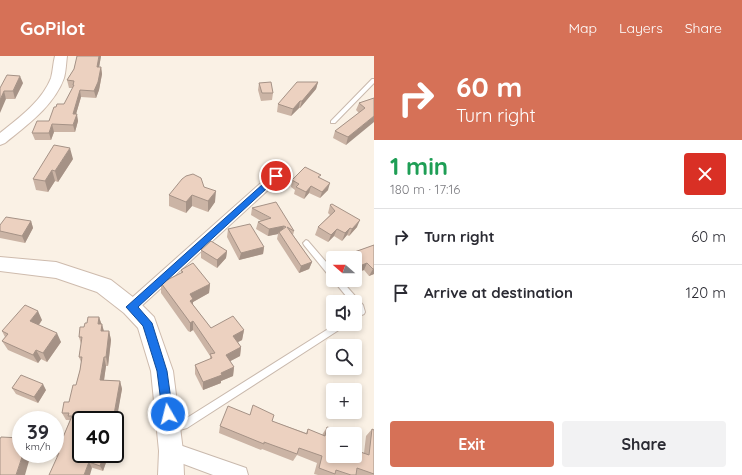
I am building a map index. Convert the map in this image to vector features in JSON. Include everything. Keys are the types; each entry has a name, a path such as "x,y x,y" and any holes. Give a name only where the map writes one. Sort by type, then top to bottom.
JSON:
{"street":[{"path":"0,140 38,108 51,90 57,77 61,56"},
{"path":"131,307 276,176"},
{"path":"0,264 56,270 104,286 131,307 147,323 162,371 171,451 239,475"}],"lane":[{"path":"333,122 374,80"},
{"path":"306,243 326,267"},
{"path":"343,287 350,295"},
{"path":"171,451 184,425 331,331"}],"building":[{"path":"77,56 99,56 97,67 101,67 98,82 94,91 80,90 73,114 77,114 73,125 52,124 49,133 32,133 37,121 49,121 54,107 56,107 57,104 64,104 74,85 74,81 67,80 74,69"},
{"path":"7,75 20,76 13,91 4,91 0,100 0,88"},
{"path":"271,82 273,93 262,93 259,83"},
{"path":"297,82 318,82 293,109 278,104"},
{"path":"374,98 374,116 348,137 335,131 365,108 359,103"},
{"path":"54,145 70,148 55,171 52,170 45,181 33,179"},
{"path":"305,167 321,175 318,177 330,183 322,192 311,186 306,192 296,187 299,184 292,180"},
{"path":"193,174 201,178 204,187 216,191 208,201 192,195 186,202 169,195 182,179"},
{"path":"276,202 294,231 287,227 312,262 301,266 279,232 286,227 284,226 269,229 258,222 271,218 252,208"},
{"path":"332,204 360,220 352,229 350,228 345,233 337,229 331,235 318,227 335,211 330,205"},
{"path":"6,217 31,221 22,236 0,231 0,225"},
{"path":"250,224 264,247 241,253 228,229"},
{"path":"211,241 227,251 217,260 201,250"},
{"path":"374,245 374,269 367,263 362,265 362,251 357,251"},
{"path":"193,263 210,284 190,294 193,299 190,301 211,328 233,316 244,330 233,336 241,347 226,355 234,367 221,373 222,375 203,382 195,365 212,358 210,354 215,353 193,321 190,323 161,283 183,272 181,270"},
{"path":"25,305 38,311 30,321 57,333 43,353 36,350 33,355 2,341 8,334 2,331"},
{"path":"88,317 99,317 98,324 102,324 101,331 109,331 106,357 104,357 100,380 120,381 115,411 72,411 72,416 68,416 69,413 64,413 64,411 62,411 64,402 69,402 73,385 76,385 82,357 79,357 82,337 79,337 80,327 84,327 85,323 87,323"},
{"path":"21,375 43,384 34,397 12,388"},
{"path":"253,405 274,415 272,421 307,434 308,429 325,436 326,432 326,463 362,463 362,452 369,455 372,429 374,430 374,474 357,468 356,475 351,475 336,470 335,474 319,468 322,456 299,448 297,454 264,442 264,444 220,426 228,406 250,415"},
{"path":"72,416 72,463 89,463 84,475 49,475 54,463 64,463 64,435"},
{"path":"1,437 12,438 12,463 20,463 16,475 0,475"},
{"path":"92,463 101,463 100,466"}],"route":[{"path":"168,414 162,371 147,323 131,307 276,176"}]}
